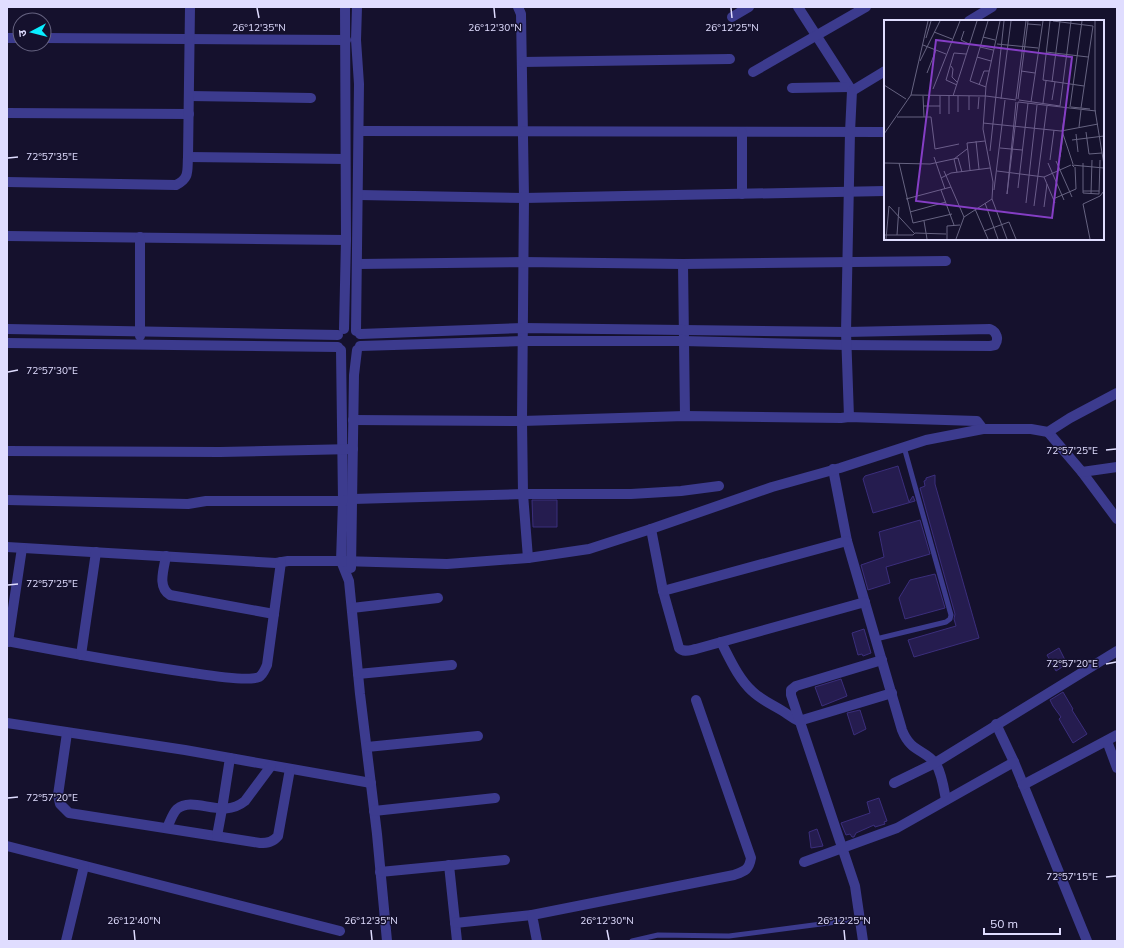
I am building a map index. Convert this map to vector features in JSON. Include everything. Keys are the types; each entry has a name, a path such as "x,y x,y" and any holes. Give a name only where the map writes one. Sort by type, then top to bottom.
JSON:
{"street":[{"path":"7,182 176,185 183,182 187,177 188,157 190,7"},
{"path":"345,7 346,240 341,332 337,339 340,349 342,449 348,500 352,561 349,581 387,941"},
{"path":"349,581 341,561 353,449 354,376 362,340 358,332 359,84 356,40 357,7"},
{"path":"518,7 521,14 524,198 522,421 523,494 528,558"},
{"path":"732,17 749,7"},
{"path":"798,7 851,89 846,332 846,345 848,352 849,417"},
{"path":"753,72 866,7"},
{"path":"971,20 992,7"},
{"path":"52,38 346,40"},
{"path":"522,62 730,60"},
{"path":"792,88 851,89 884,72"},
{"path":"189,96 311,98"},
{"path":"7,113 189,114"},
{"path":"359,131 884,132"},
{"path":"742,132 742,194"},
{"path":"188,157 345,159"},
{"path":"359,195 524,198 884,191"},
{"path":"7,236 346,240"},
{"path":"140,237 140,344"},
{"path":"358,264 524,262 683,264 946,261"},
{"path":"683,264 685,416"},
{"path":"7,329 341,332 353,329 358,332 523,328 846,332 990,329 996,333 995,345 990,346 846,345 683,341 523,341 359,348 350,353 340,349 140,344 7,343"},
{"path":"1048,432 1070,418 1117,393"},
{"path":"353,420 522,421 685,416 849,417 977,421 983,429"},
{"path":"7,547 281,562 352,561 447,564 528,558 589,549 772,487 926,440 983,429 1031,429 1048,432 1082,472 1117,519"},
{"path":"7,451 220,452 353,449"},
{"path":"1082,472 1117,466"},
{"path":"833,469 847,542 904,737 909,744 935,763 946,800"},
{"path":"7,500 188,504 206,501 348,500 523,494 631,494 680,491 719,486"},
{"path":"651,529 663,591 679,648 682,651 721,642 865,602"},
{"path":"663,591 847,542"},
{"path":"22,548 8,642 136,664 224,677 260,677 264,672 267,665 281,562"},
{"path":"81,655 96,552"},
{"path":"166,556 162,578 165,592 170,595 274,614"},
{"path":"352,608 438,598"},
{"path":"721,642 735,670 752,692 784,711 789,717 799,721 892,693"},
{"path":"894,783 935,763 996,724 1117,651"},
{"path":"863,941 855,886 799,721 791,695 791,690 796,686 882,660"},
{"path":"358,674 452,665"},
{"path":"455,923 532,915 734,875 745,871 750,865 751,858 696,700"},
{"path":"7,723 230,758 371,783"},
{"path":"996,724 1024,785 1087,941"},
{"path":"67,733 58,795 60,804 69,813 268,843 275,840 278,836 290,769"},
{"path":"1024,785 1117,735"},
{"path":"367,747 478,736"},
{"path":"1107,741 1117,768"},
{"path":"217,836 230,758"},
{"path":"804,862 897,828 1014,762"},
{"path":"167,828 174,813 178,808 184,805 192,804 222,809 234,808 245,801 271,766"},
{"path":"374,810 495,798"},
{"path":"7,846 340,931"},
{"path":"380,872 504,860"},
{"path":"449,865 457,941"},
{"path":"66,941 84,866"},
{"path":"532,915 537,941"}],"lane":[{"path":"876,640 946,622 950,619 951,615 904,447"},
{"path":"632,941 654,939 658,935 728,936 860,919"}],"building":[{"path":"898,466 909,502 913,496 915,501 873,513 863,479 865,476"},
{"path":"935,475 935,484 979,638 914,657 908,640 956,626 954,619 955,614 920,488 925,486 924,481 926,478"},
{"path":"532,500 557,500 557,527 533,527"},
{"path":"920,520 930,554 886,567 890,583 868,590 861,565 884,557 879,532"},
{"path":"935,574 945,608 905,619 899,598 910,580"},
{"path":"864,629 871,653 863,656 862,654 858,655 852,633"},
{"path":"1059,648 1067,664 1056,671 1047,655"},
{"path":"841,679 847,696 822,706 815,687"},
{"path":"1063,692 1087,734 1073,743 1059,719 1061,717 1050,700"},
{"path":"860,710 866,729 854,735 847,713"},
{"path":"879,798 887,821 884,822 885,824 875,827 874,825 856,833 854,837 850,834 846,835 841,823 870,813 867,802"},
{"path":"817,829 823,846 811,848 809,832"}]}
